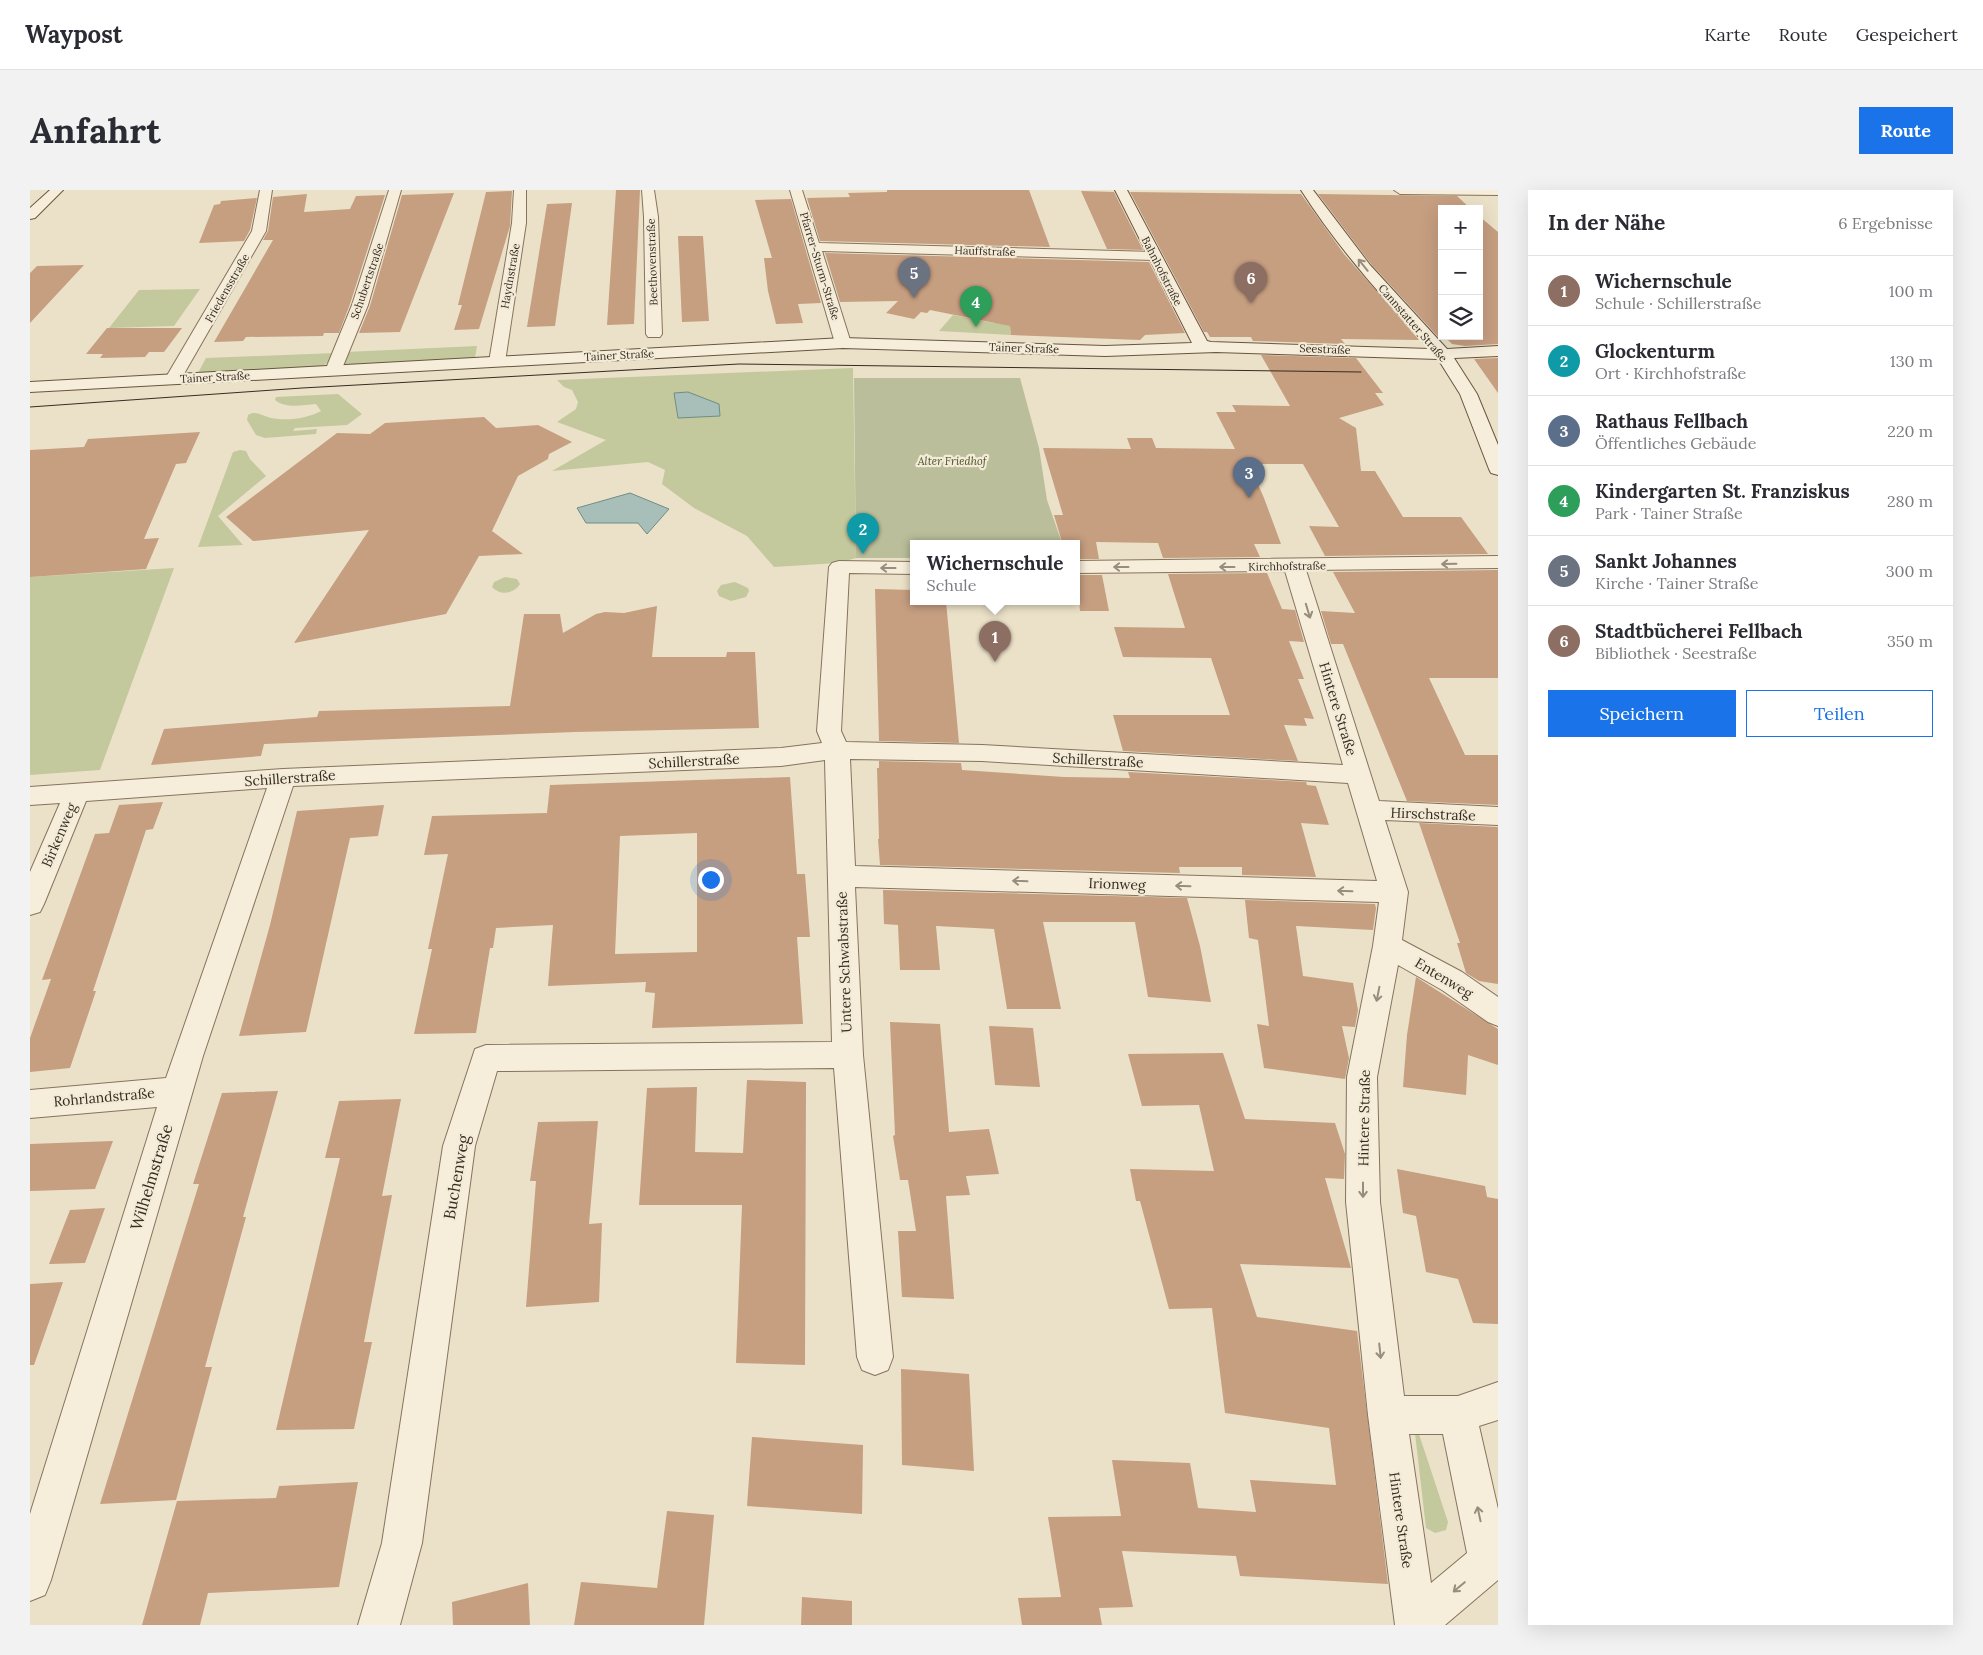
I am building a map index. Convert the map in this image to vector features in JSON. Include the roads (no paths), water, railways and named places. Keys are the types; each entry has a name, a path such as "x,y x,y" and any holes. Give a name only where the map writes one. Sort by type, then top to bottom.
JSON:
{"street":[{"path":"30,215 57,190"},
{"name":"Friedensstraße","path":"173,379 259,231 266,190"},
{"name":"Schubertstraße","path":"333,371 344,347 372,267 395,190"},
{"name":"Haydnstraße","path":"498,354 519,222 520,190"},
{"name":"Beethovenstraße","path":"648,190 652,225 654,334"},
{"name":"Pfarrer-Sturm-Straße","path":"796,190 843,343"},
{"name":"Bahnhofstraße","path":"1121,190 1199,342 1208,347"},
{"name":"Cannstatter Straße","path":"1307,190 1321,213 1377,282 1442,354 1462,384 1481,422 1498,469"},
{"path":"1400,190 1498,191"},
{"path":"1482,190 1498,205"},
{"name":"Hauffstraße","path":"815,247 1154,256"},
{"path":"1130,350 1168,342 1187,320"},
{"name":"Tainer Straße","path":"30,387 333,371 498,354 843,343 1130,350 1208,347"},
{"name":"Seestraße","path":"1208,347 1442,354 1498,351"},
{"name":"Kirchhofstraße","path":"1080,567 1498,562"},
{"name":"Hintere Straße","path":"1294,565 1394,892 1388,946 1362,1077 1363,1202 1386,1415 1416,1624"},
{"name":"Untere Schwabstraße","path":"875,1357 848,1055 836,750 829,731 839,567 910,568"},
{"name":"Schillerstraße","path":"30,796 283,778 771,757 836,750 982,753 1358,775"},
{"name":"Wilhelmstraße","path":"30,1580 177,1091 283,778"},
{"name":"Birkenweg","path":"30,904 76,793"},
{"name":"Hirschstraße","path":"1368,810 1498,816"},
{"name":"Irionweg","path":"841,876 1394,892"},
{"name":"Entenweg","path":"1388,946 1452,981 1498,1013"},
{"name":"Buchenweg","path":"379,1625 402,1543 459,1146 486,1058 848,1055"},
{"name":"Rohrlandstraße","path":"30,1104 177,1091"},
{"path":"1386,1415 1458,1415 1498,1401"},
{"path":"1416,1624 1494,1561 1458,1415"}],"water":[{"path":"688,392 719,404 720,416 678,418 674,393"},
{"path":"630,493 669,509 647,534 638,523 586,523 577,508"}],"tram line":[{"path":"30,407 302,388 739,364 1361,372"}],"place":[{"name":"Sankt Johannes","path":"914,298"},
{"name":"Stadtbücherei Fellbach","path":"1251,303"},
{"name":"Kindergarten St. Franziskus","path":"976,327"},
{"name":"Rathaus Fellbach","path":"1249,498"},
{"name":"Glockenturm","path":"863,554"},
{"name":"Wichernschule","path":"995,662"}],"park label":[{"name":"Alter Friedhof","path":"952,461"}]}
